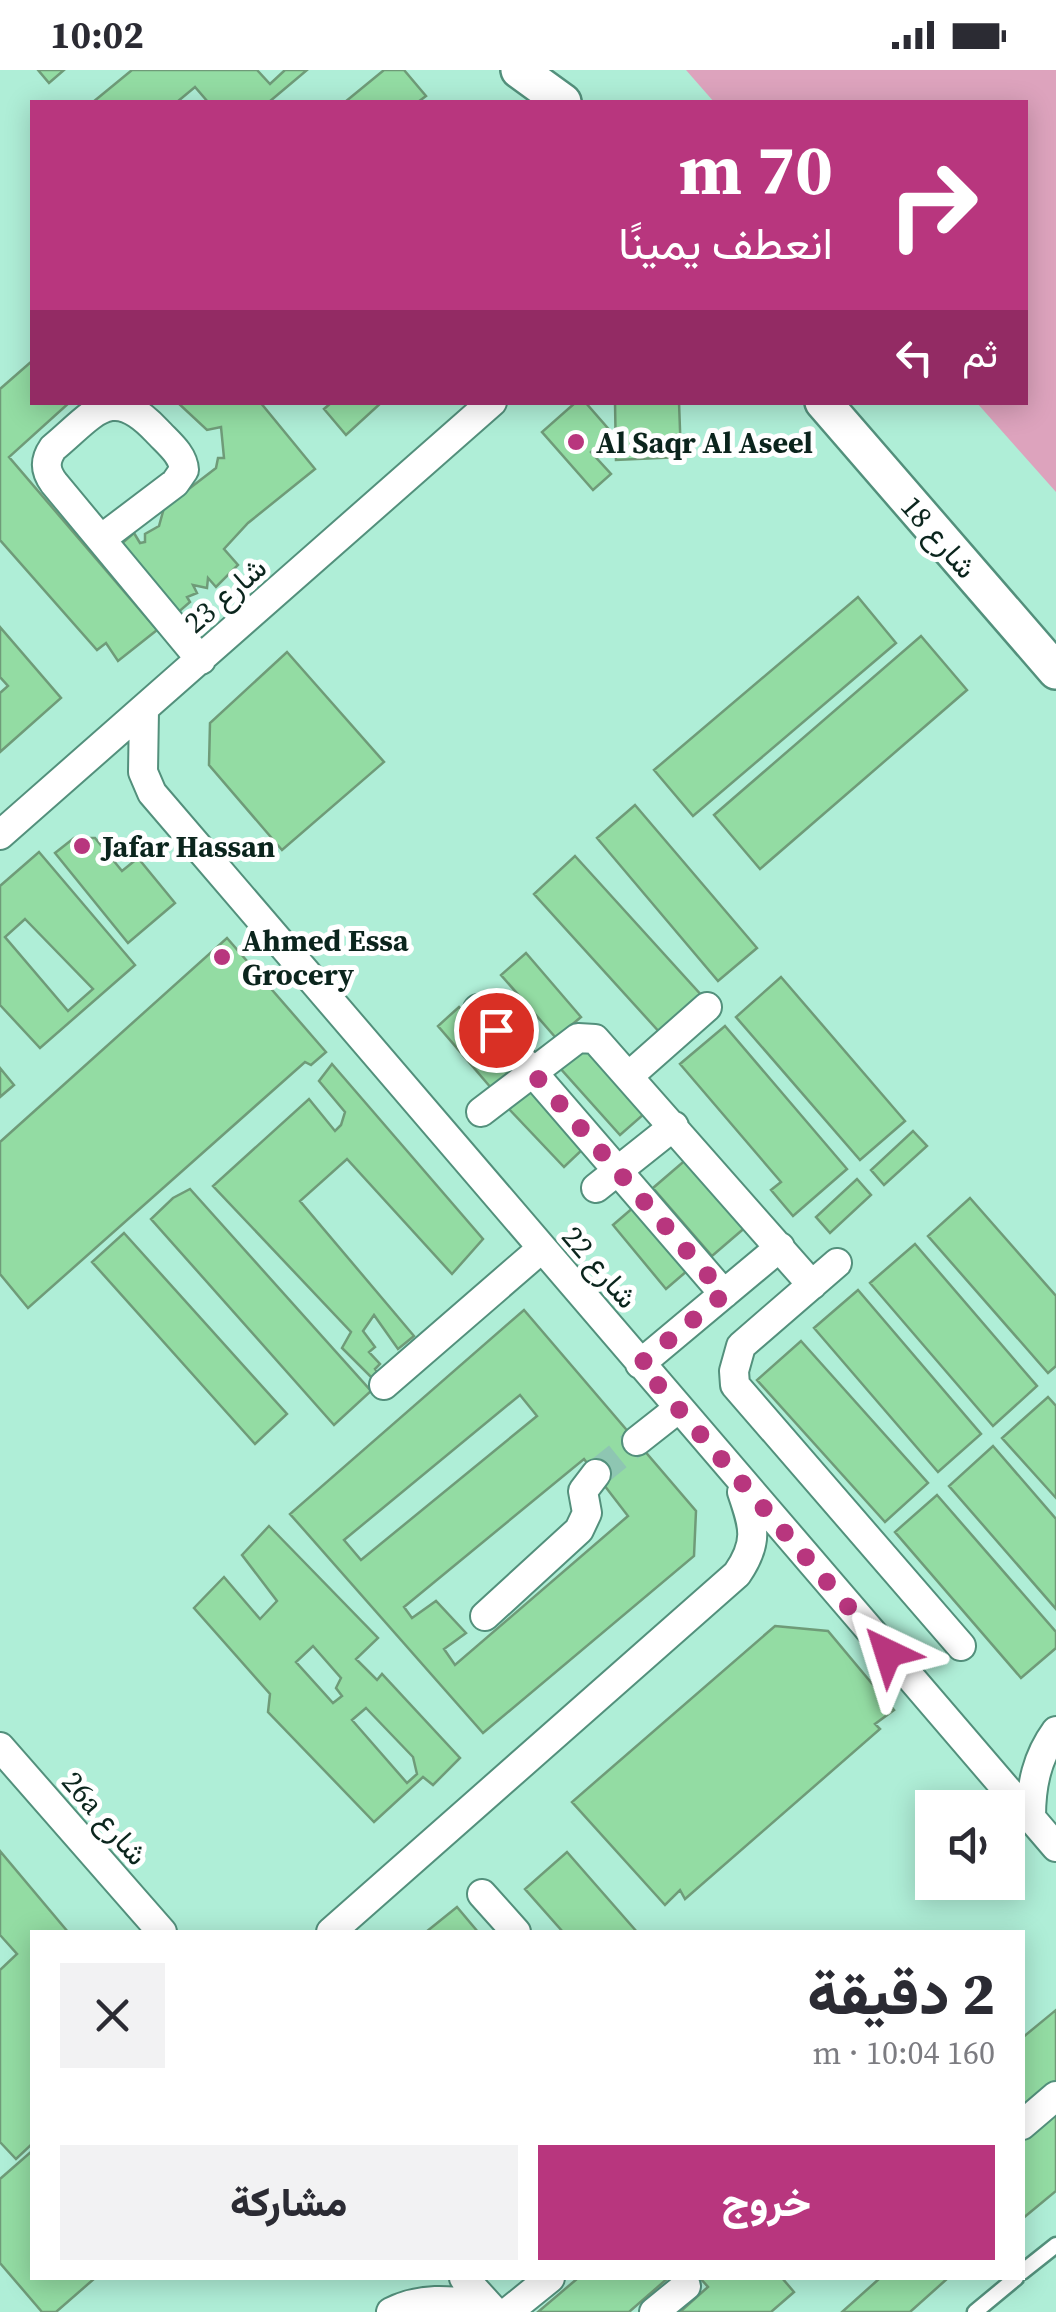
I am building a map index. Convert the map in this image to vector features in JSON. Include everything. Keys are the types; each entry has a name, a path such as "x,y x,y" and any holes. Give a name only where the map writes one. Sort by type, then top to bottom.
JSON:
{"street":[{"path":"519,70 558,90"},
{"path":"100,539 175,482 184,470 179,454 139,412 121,405 101,409 53,448 46,465 48,475 100,539 201,660"},
{"name":"شارع 23","path":"0,835 489,405"},
{"name":"شارع 18","path":"826,405 1056,671"},
{"name":"شارع 22","path":"144,710 142,772 152,794 1056,1847"},
{"path":"630,1075 707,1007"},
{"path":"478,1010 533,1072 606,1179 724,1294"},
{"path":"482,1112 578,1038 588,1037 602,1043 812,1285"},
{"path":"606,1179 674,1126"},
{"path":"640,1364 780,1247"},
{"path":"384,1385 541,1249"},
{"path":"837,1263 741,1346 734,1371 735,1385 961,1646"},
{"path":"637,1442 679,1408"},
{"path":"484,1616 579,1530 587,1513 583,1492 596,1474"},
{"path":"332,1930 736,1574 750,1550 754,1527 736,1476"},
{"path":"1030,1818 1038,1762 1056,1731"},
{"name":"26a شارع","path":"0,1747 160,1930"},
{"path":"482,1894 514,1930"},
{"path":"1025,2122 1056,2096"},
{"path":"466,2280 497,2310"},
{"path":"390,2312 411,2303 437,2300 497,2310 547,2280"},
{"path":"654,2312 686,2286"}],"lane":[{"path":"1025,2270 1056,2244"},
{"path":"974,2312 1014,2280"}],"shaded area":[{"path":"686,70 1056,70 1056,492 979,405 1028,405 1028,100 712,100"}],"building":[{"path":"38,70 64,70 49,83"},
{"path":"132,70 257,70 270,84 285,70 307,70 271,100 206,100 195,87 179,100 95,100"},
{"path":"384,70 404,70 426,96 421,100 347,100"},
{"path":"30,363 30,405 67,405 9,457 157,630 118,661 106,643 97,650 0,540 0,389"},
{"path":"180,405 262,405 315,469 248,523 224,549 238,565 216,587 208,578 207,588 193,585 197,593 187,597 190,602 175,615 120,545 134,533 140,543 145,542 145,534 159,526 164,508 216,468 218,458 224,458 221,427 207,430"},
{"path":"329,405 379,405 346,435 324,409"},
{"name":"Al Saqr Al Aseel","path":"573,405 588,405 612,433 591,452 611,474 593,490 542,432"},
{"path":"615,405 679,405 681,457 616,460"},
{"path":"858,597 896,643 693,816 654,770"},
{"path":"0,627 61,698 0,752 0,693 8,686 0,677"},
{"path":"921,636 967,690 760,869 714,815"},
{"path":"287,652 384,762 282,850 209,765 210,723"},
{"path":"635,805 757,948 718,981 597,838"},
{"path":"74,838 95,838 122,871 138,858 175,903 128,943 55,853"},
{"path":"39,852 135,965 40,1048 0,1005 0,886","holes":["25,919 93,989 68,1011 5,937"]},
{"path":"575,856 703,997 662,1035 534,894"},
{"path":"227,938 326,1052 311,1065 305,1062 28,1308 0,1274 0,1142"},
{"path":"526,953 581,1017 556,1038 501,975"},
{"path":"781,977 905,1121 860,1160 736,1017"},
{"path":"459,1007 513,1069 492,1089 438,1026"},
{"path":"725,1026 847,1169 793,1216 771,1190 781,1182 680,1064"},
{"path":"584,1046 644,1114 620,1135 560,1068"},
{"path":"332,1064 483,1239 452,1274 347,1159 300,1201 414,1336 398,1349 374,1315 363,1331 375,1347 369,1352 380,1364 375,1369 380,1376 375,1381 342,1348 351,1332 213,1186 309,1099 335,1131 341,1125 345,1112 319,1081"},
{"path":"0,1068 14,1085 0,1097"},
{"path":"529,1090 584,1148 564,1167 509,1109"},
{"path":"913,1131 927,1146 884,1185 871,1170"},
{"path":"689,1157 748,1225 712,1256 653,1188"},
{"path":"857,1179 871,1195 830,1233 816,1217"},
{"path":"190,1189 371,1391 334,1425 151,1219 173,1198"},
{"path":"970,1198 1056,1296 1056,1366 1048,1373 928,1236"},
{"path":"635,1206 688,1270 666,1289 613,1225"},
{"path":"124,1233 287,1414 255,1444 92,1262"},
{"path":"915,1244 1037,1386 993,1426 870,1283"},
{"path":"858,1290 981,1434 938,1472 814,1328"},
{"path":"524,1310 696,1511 694,1556 483,1733 290,1514","holes":["520,1395 537,1416 361,1560 344,1540","584,1459 628,1516 455,1665 444,1649 466,1633 436,1601 412,1618 404,1607"]},
{"path":"801,1341 928,1483 885,1522 757,1380"},
{"path":"1048,1397 1056,1406 1056,1498 1002,1438"},
{"path":"993,1446 1056,1519 1056,1609 949,1486"},
{"path":"937,1495 1056,1632 1056,1648 1021,1678 895,1532"},
{"path":"269,1526 378,1638 356,1659 377,1680 382,1674 460,1758 433,1785 423,1777 374,1822 268,1712 270,1694 194,1608 224,1577 260,1619 277,1601 242,1555","holes":["313,1646 341,1678 336,1688 342,1696 333,1703 296,1662","366,1708 413,1757 417,1774 407,1783 352,1720"]},
{"path":"775,1626 828,1631 894,1710 875,1724 880,1729 685,1899 680,1890 665,1905 572,1802"},
{"path":"0,1851 66,1930 30,1930 30,2146 16,2159 0,2142 0,1970 17,1954 0,1935"},
{"path":"567,1852 635,1930 561,1930 525,1889"},
{"path":"457,1907 476,1930 428,1930"},
{"path":"1056,2010 1056,2085 1025,2111 1025,2036"},
{"path":"1056,2113 1056,2191 1025,2217 1025,2139"},
{"path":"30,2153 30,2280 93,2280 56,2312 42,2312 0,2263 0,2179"},
{"path":"576,2280 666,2280 629,2312 538,2312"},
{"path":"702,2280 784,2280 794,2292 771,2312 680,2312 708,2287"},
{"path":"878,2280 946,2280 910,2312 842,2312"}],"tunnel":[{"path":"596,1474 637,1441"}],"place":[{"name":"Al Saqr Al Aseel","path":"576,442"},
{"name":"Jafar Hassan","path":"82,846"},
{"name":"Ahmed Essa Grocery","path":"222,957"}],"route":[{"path":"496,1030 724,1294 640,1364 888,1653"}]}
